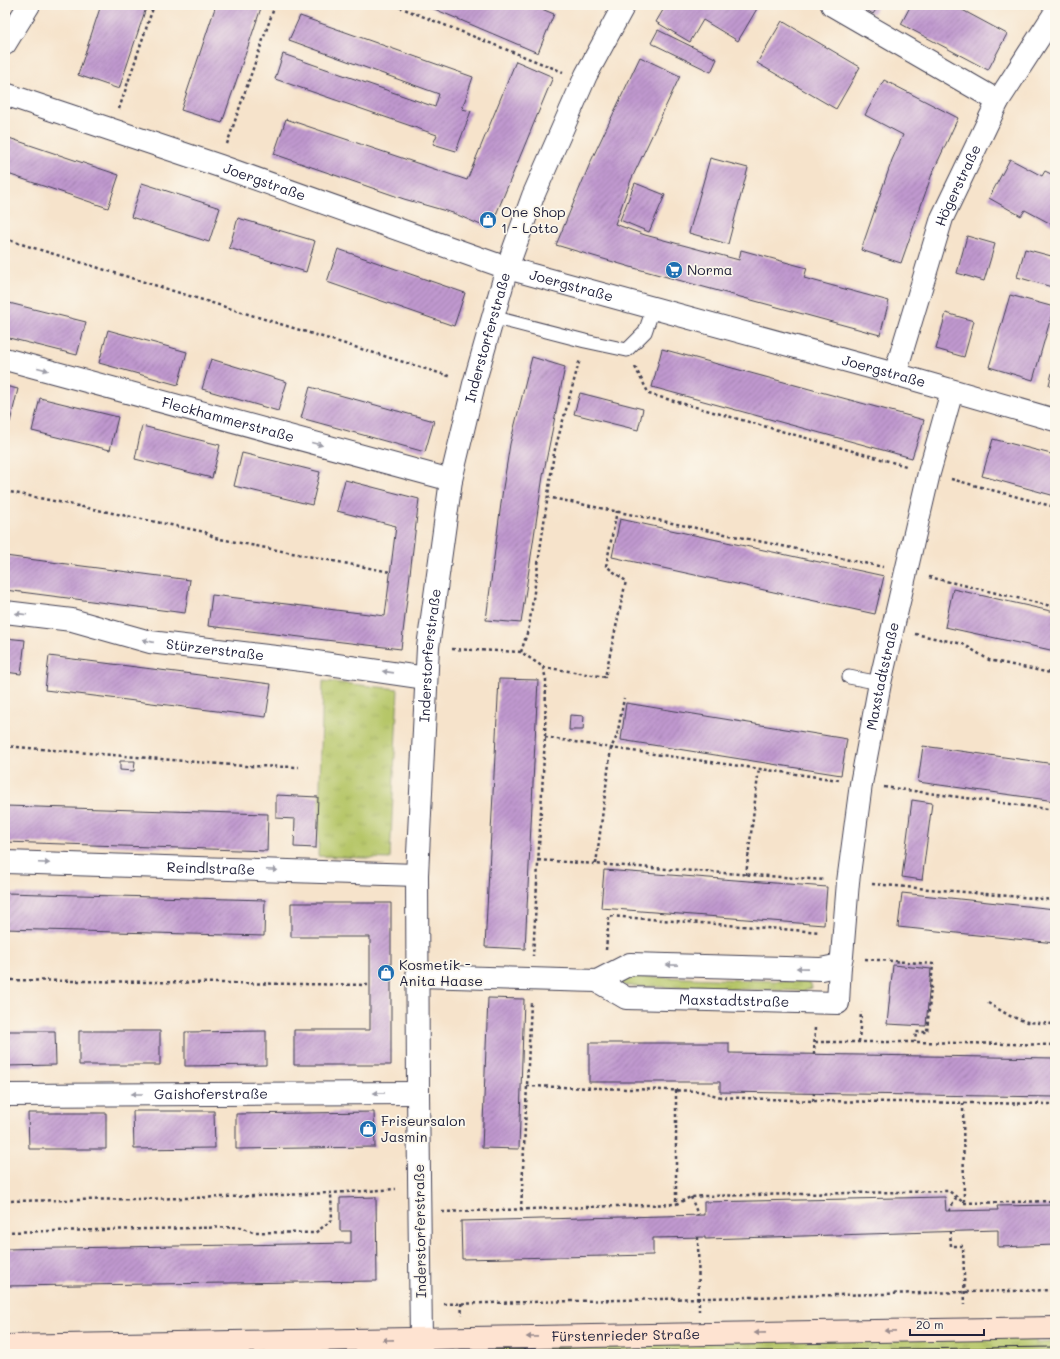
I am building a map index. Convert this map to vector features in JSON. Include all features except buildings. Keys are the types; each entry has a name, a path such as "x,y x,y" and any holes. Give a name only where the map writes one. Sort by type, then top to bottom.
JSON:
{"main road":[{"name":"Fürstenrieder Straße","path":"5,1346 1055,1328"}],"street":[{"path":"5,44 29,5"},
{"name":"Inderstorferstraße","path":"421,1339 417,875 428,647 451,480 492,317 507,268 533,196 584,81 624,5"},
{"path":"832,5 998,101"},
{"name":"Högerstraße","path":"895,374 942,218 998,101 1055,13"},
{"name":"Joergstraße","path":"5,94 220,166 507,268 895,374 1055,420"},
{"name":"Fleckhammerstraße","path":"5,359 451,480"},
{"name":"Maxstadtstraße","path":"418,976 598,981 626,998 838,1002 848,882 860,784 880,683 929,472 952,391"},
{"name":"Stürzerstraße","path":"5,612 72,620 150,642 302,660 426,678"},
{"name":"Reindlstraße","path":"5,862 417,875"},
{"name":"Maxstadtstraße","path":"598,981 630,964 821,969 841,960"},
{"name":"Gaishoferstraße","path":"5,1094 418,1093"}],"lane":[{"path":"492,317 626,350 645,332 653,309"},
{"path":"849,677 880,683"}],"path":[{"path":"112,130 154,5"},
{"path":"220,166 275,5"},
{"path":"394,5 584,81"},
{"path":"5,240 474,384"},
{"path":"521,652 529,628 554,453 585,341"},
{"path":"626,350 649,394 1055,506"},
{"path":"5,491 205,532 215,538 390,572"},
{"path":"547,496 906,572 1055,607"},
{"path":"428,647 521,652 543,667 605,677 626,581 606,566 617,511"},
{"path":"893,629 963,644 989,660 1055,674"},
{"path":"521,1210 545,737 546,680 543,667"},
{"path":"596,864 611,748 617,736 624,698"},
{"path":"545,737 860,784 1055,810"},
{"path":"5,746 245,766 299,767"},
{"path":"746,875 759,768"},
{"path":"538,860 848,882 1055,900"},
{"path":"598,981 605,962 609,916 844,934"},
{"path":"841,960 933,964 927,1032 916,1032 915,1042"},
{"path":"5,980 370,986"},
{"path":"814,1055 816,1002"},
{"path":"988,1002 1010,1016 1027,1022 1051,1024 1055,1018"},
{"path":"815,1042 915,1042 1055,1045"},
{"path":"527,1086 700,1091 720,1097 813,1101 1055,1104"},
{"path":"676,1090 676,1204"},
{"path":"813,1101 814,1094"},
{"path":"963,1103 964,1204"},
{"path":"5,1201 331,1194 396,1189"},
{"path":"420,1213 676,1204 691,1197 949,1191 964,1204 1055,1201"},
{"path":"5,1232 241,1227 253,1232 316,1233 332,1220 331,1194"},
{"path":"691,1197 698,1215"},
{"path":"950,1211 956,1198"},
{"path":"950,1231 951,1246 963,1246 966,1312"},
{"path":"698,1237 700,1315"},
{"path":"421,1305 699,1297 1055,1290"}],"green space":[{"path":"323,681 398,689 390,859 318,856"},
{"path":"619,977 806,982 811,984 812,988 804,991 626,986 619,984"},
{"path":"1036,1336 1036,1343 1055,1342 1055,1354 469,1354 469,1345"},
{"path":"459,1345 459,1354 100,1354"}],"tram line":[{"path":"172,1354 463,1349 754,1351 1055,1347"}],"place":[{"name":"One Shop 1 - Lotto","path":"488,220"},
{"name":"Norma","path":"674,270"},
{"name":"Kosmetik - Anita Haase","path":"386,973"},
{"name":"Friseursalon Jasmin","path":"368,1129"}]}
